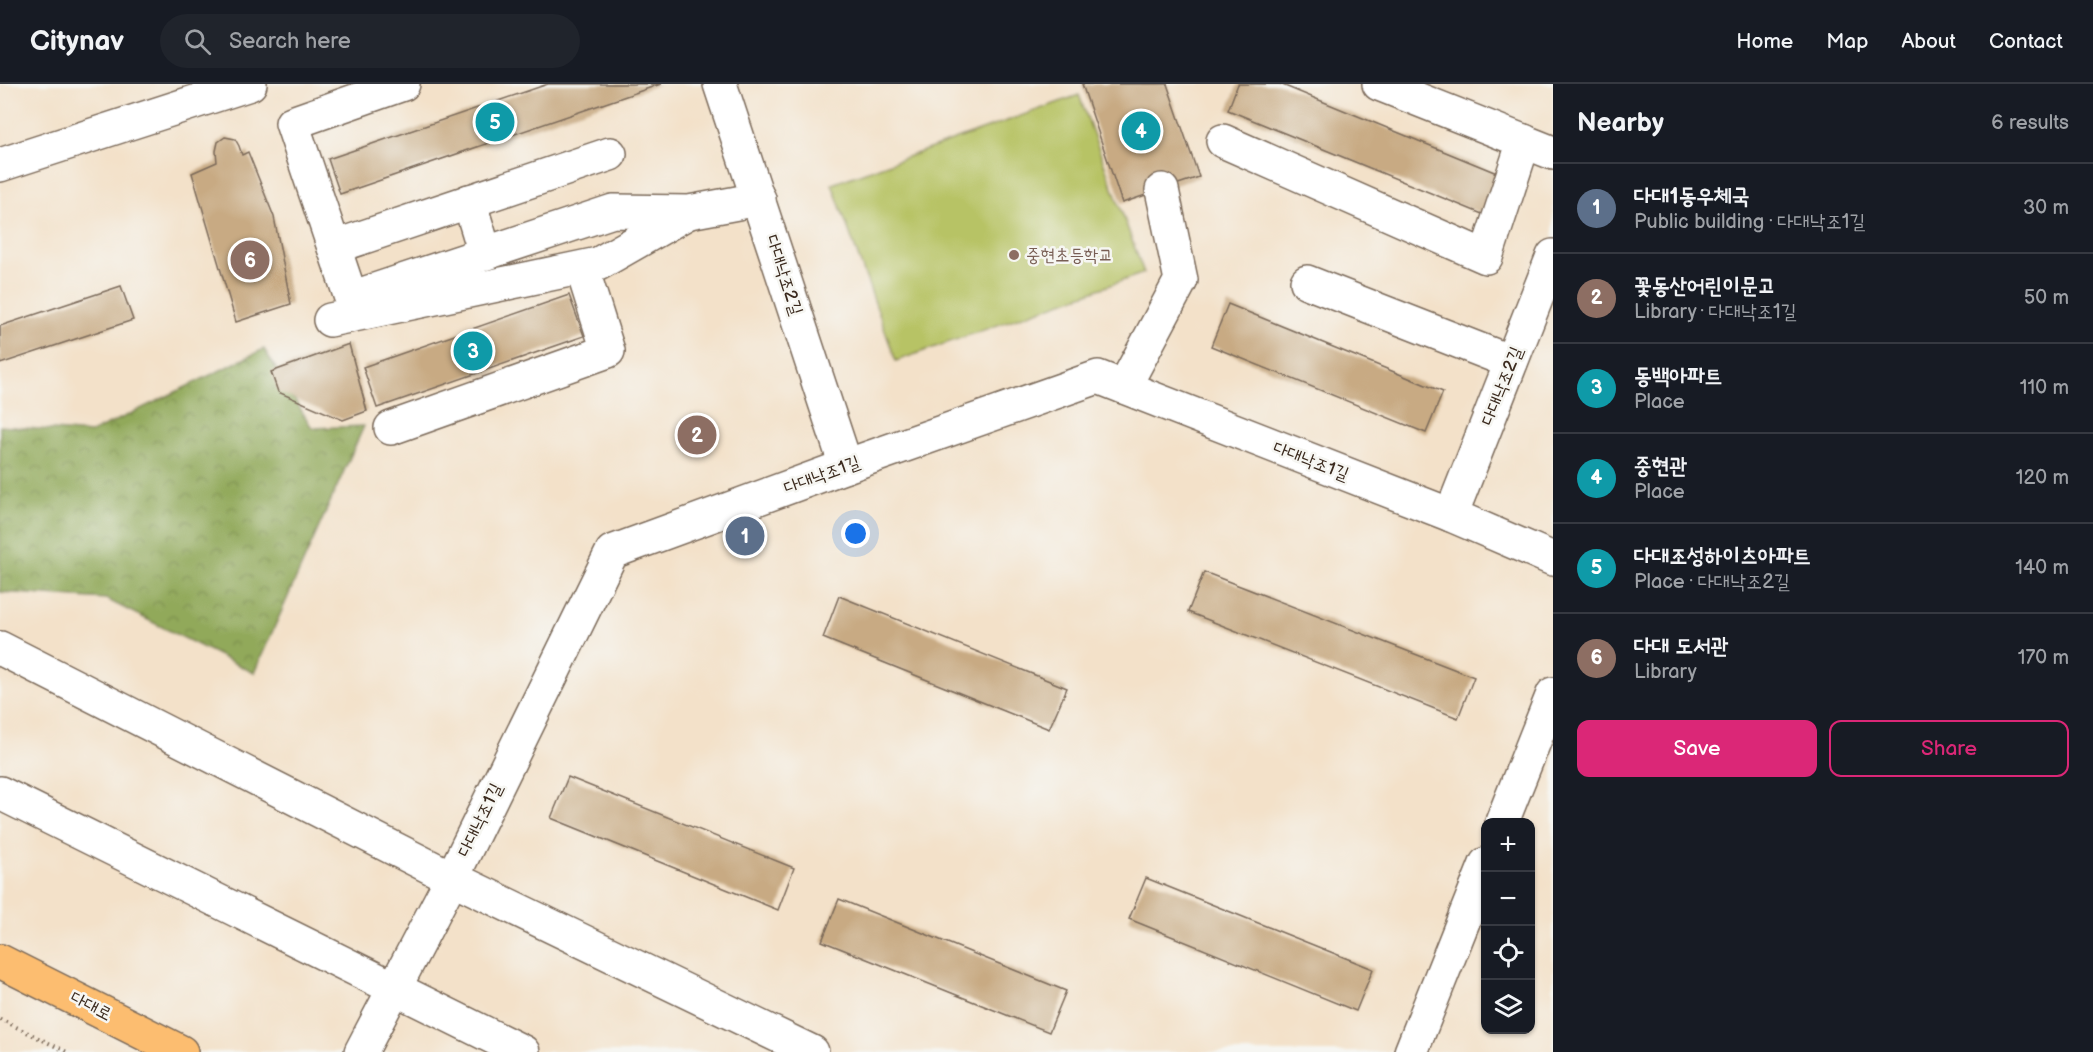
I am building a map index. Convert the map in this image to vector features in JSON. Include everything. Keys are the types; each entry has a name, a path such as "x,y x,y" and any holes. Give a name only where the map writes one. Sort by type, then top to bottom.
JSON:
{"main road":[{"name":"다대로","path":"0,961 181,1052"}],"street":[{"path":"0,165 250,84"},
{"path":"403,84 291,123 351,298 613,211 689,212 759,199"},
{"name":"다대낙조2길","path":"720,84 846,466"},
{"path":"1223,141 1486,257 1538,147 1379,84"},
{"path":"334,247 610,154"},
{"path":"1124,387 1181,280 1162,190"},
{"path":"469,201 485,254"},
{"path":"330,321 598,264 689,212"},
{"name":"다대낙조2길","path":"1450,515 1553,256"},
{"path":"391,428 608,351 582,268"},
{"path":"1307,282 1511,362"},
{"name":"다대낙조1길","path":"361,1052 452,878 612,552 1098,377 1450,515 1553,559"},
{"path":"0,648 452,878 812,1052"},
{"path":"1504,818 1553,694"},
{"path":"0,793 523,1052"},
{"path":"1411,1052 1482,872"}],"path":[{"path":"0,1019 67,1052"}],"green space":[{"path":"1079,95 1144,273 896,361 832,184"},
{"path":"264,349 312,428 364,426 254,673 106,599 0,592 0,426 91,433"}],"building":[{"path":"548,84 661,84 340,194 328,159"},
{"path":"1082,84 1167,84 1199,177 1122,203"},
{"path":"1238,84 1280,84 1504,176 1487,216 1228,110"},
{"path":"225,137 235,139 242,155 248,152 274,217 291,304 236,322 192,173 217,162 218,142"},
{"path":"121,286 133,320 0,364 0,326"},
{"path":"569,295 584,336 377,408 363,367"},
{"path":"1228,304 1443,392 1426,433 1211,346"},
{"path":"349,344 367,411 343,420 278,392 271,372"},
{"path":"1204,572 1474,677 1458,718 1188,612"},
{"path":"839,596 1067,688 1049,729 823,638"},
{"path":"568,777 794,868 778,910 551,818"},
{"path":"1146,878 1373,969 1356,1011 1129,919"},
{"path":"839,899 1066,991 1049,1032 822,941"}],"place":[{"name":"다대조성하이츠아파트","path":"495,122"},
{"name":"중현관","path":"1141,131"},
{"name":"중현초등학교","path":"1014,255"},
{"name":"다대 도서관","path":"250,260"},
{"name":"동백아파트","path":"473,351"},
{"name":"꽃동산어린이문고","path":"697,435"},
{"name":"다대1동우체국","path":"745,536"}]}
